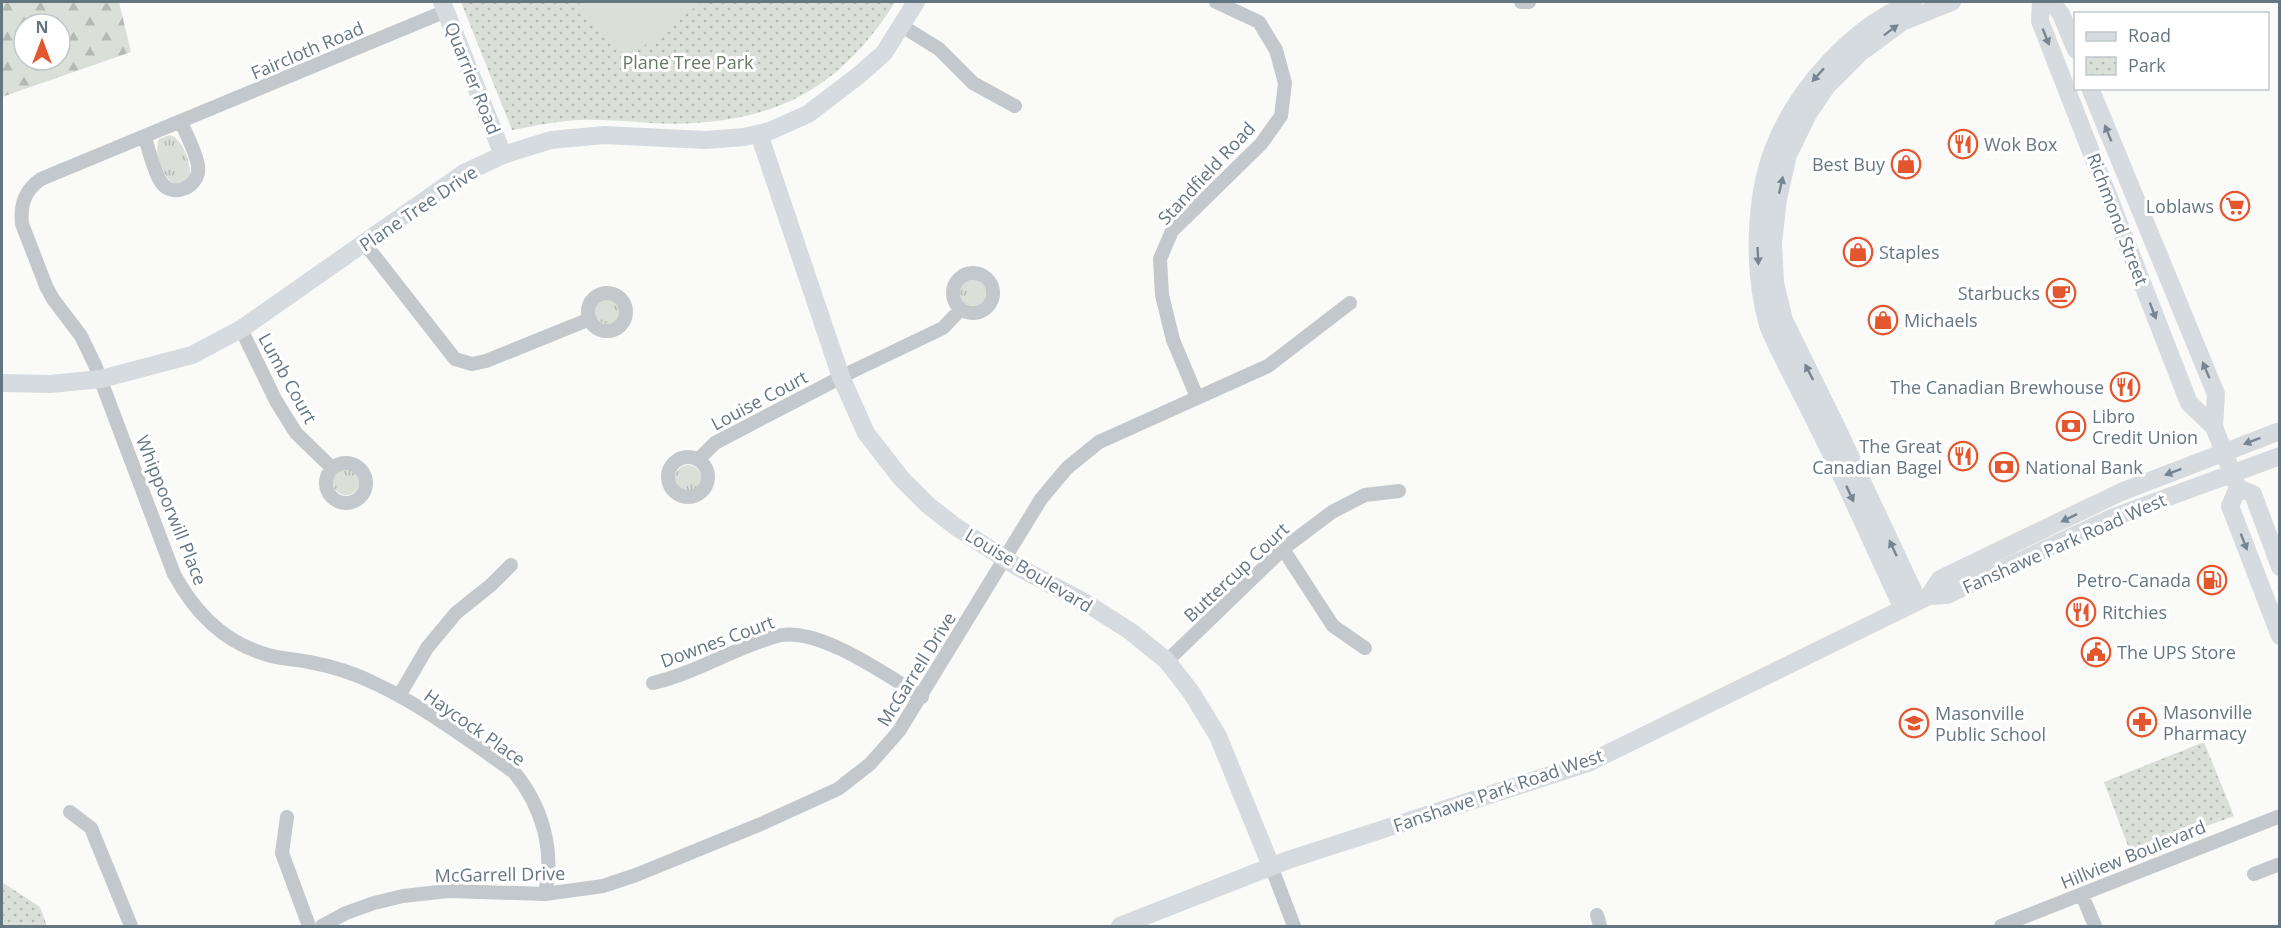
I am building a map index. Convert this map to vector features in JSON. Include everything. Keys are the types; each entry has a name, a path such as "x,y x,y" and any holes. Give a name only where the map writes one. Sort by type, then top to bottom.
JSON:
{"street":[{"name":"Plane Tree Drive","path":"2,383 50,384 101,379 192,355 241,329 464,173 503,156 551,140 604,135 706,140 759,134 808,114 884,53 916,2"},
{"name":"Standfield Road","path":"1197,397 1173,340 1162,295 1160,259 1172,231 1261,144 1281,116 1285,83 1276,50 1259,22 1216,2"},
{"path":"1521,2 1529,2"},
{"path":"1913,2 1894,9 1850,42 1815,78 1795,107 1773,150 1762,197 1757,244 1760,287 1769,326 1823,436 1916,602"},
{"path":"1916,602 1837,428 1784,320 1775,283 1773,243 1778,199 1788,155 1808,114 1827,86 1860,53 1902,22 1952,2"},
{"name":"Richmond Street","path":"2041,2 2040,21 2188,403 2214,427"},
{"path":"2051,2 2061,14 2074,45"},
{"name":"Faircloth Road","path":"101,379 81,336 46,286 22,224 22,205 29,190 41,179 145,138 444,6"},
{"name":"Quarrier Road","path":"444,6 503,156"},
{"path":"902,26 939,49 972,83 1015,106"},
{"name":"Richmond Street","path":"2092,90 2216,394 2214,427 2235,480 2253,494 2280,567"},
{"path":"145,138 161,182 169,189 182,190 193,185 198,176 198,165 181,122"},
{"name":"Louise Boulevard","path":"759,134 841,377 866,433 901,478 929,506 1005,559 1104,614 1130,631 1167,661 1191,692 1218,736 1294,927"},
{"path":"365,244 455,360 472,364 486,361 590,319"},
{"name":"McGarrell Drive","path":"322,927 346,913 403,896 448,891 545,894 603,886 636,875 761,824 838,789 878,756 899,731 922,697 1041,499 1067,468 1099,442 1268,366 1350,303"},
{"name":"Louise Court","path":"698,460 715,442 943,328 961,309"},
{"name":"Lumb Court","path":"241,329 276,401 296,433 332,468"},
{"name":"Whippoorwill Place","path":"101,379 174,574 186,596 201,616 223,634 249,649 270,656 312,662 341,670 399,696"},
{"name":"Fanshawe Park Road West","path":"1916,602 1940,579 2121,492 2280,431"},
{"name":"Fanshawe Park Road West","path":"1120,927 1271,866 1588,763 1916,602 1947,595 2114,517 2235,480 2280,456"},
{"path":"2235,480 2230,506 2280,636"},
{"name":"Buttercup Court","path":"1167,661 1283,549 1332,512 1365,495 1400,491"},
{"path":"1283,549 1333,626 1365,648"},
{"path":"399,696 427,648 456,613 511,565"},
{"name":"Downes Court","path":"652,682 675,678 779,635 801,636 836,646 922,697"},
{"name":"Haycock Place","path":"399,696 506,766 525,785 537,806 545,831 548,849 545,894"},
{"path":"70,812 91,828 131,927"},
{"name":"Hillview Boulevard","path":"2001,927 2280,816"},
{"path":"287,817 282,853 309,927"},
{"path":"2254,874 2280,864"},
{"path":"2082,895 2095,927"}],"green space":[{"path":"2,2 119,2 131,52 2,97"},
{"name":"Plane Tree Park","path":"461,2 895,2 856,53 834,73 811,90 786,103 758,113 727,120 694,123 579,120 512,130"},
{"path":"578,2 702,2 624,61"},
{"path":"170,135 183,147 188,160 190,178 184,184 175,185 170,181 158,157 159,139"},
{"path":"973,280 982,284 986,293 982,302 973,306 964,302 960,293 964,284"},
{"path":"608,298 617,302 621,311 617,320 608,324 599,320 595,311 599,302"},
{"path":"688,465 697,469 701,478 697,487 688,491 679,487 675,478 679,469"},
{"path":"346,469 355,473 359,482 355,491 346,495 337,491 333,482 337,473"},
{"path":"2204,742 2234,816 2131,854 2104,782"},
{"path":"2,882 40,907 47,926 2,926"}],"place":[{"name":"Wok Box","path":"1963,144"},
{"name":"Best Buy","path":"1906,164"},
{"name":"Loblaws","path":"2235,206"},
{"name":"Staples","path":"1858,252"},
{"name":"Starbucks","path":"2061,293"},
{"name":"Michaels","path":"1883,320"},
{"name":"The Canadian Brewhouse","path":"2125,387"},
{"name":"Libro Credit Union","path":"2071,426"},
{"name":"The Great Canadian Bagel","path":"1963,456"},
{"name":"National Bank","path":"2004,467"},
{"name":"Petro-Canada","path":"2212,580"},
{"name":"Ritchies","path":"2081,612"},
{"name":"The UPS Store","path":"2096,652"},
{"name":"Masonville Pharmacy","path":"2142,722"},
{"name":"Masonville Public School","path":"1914,723"}]}
